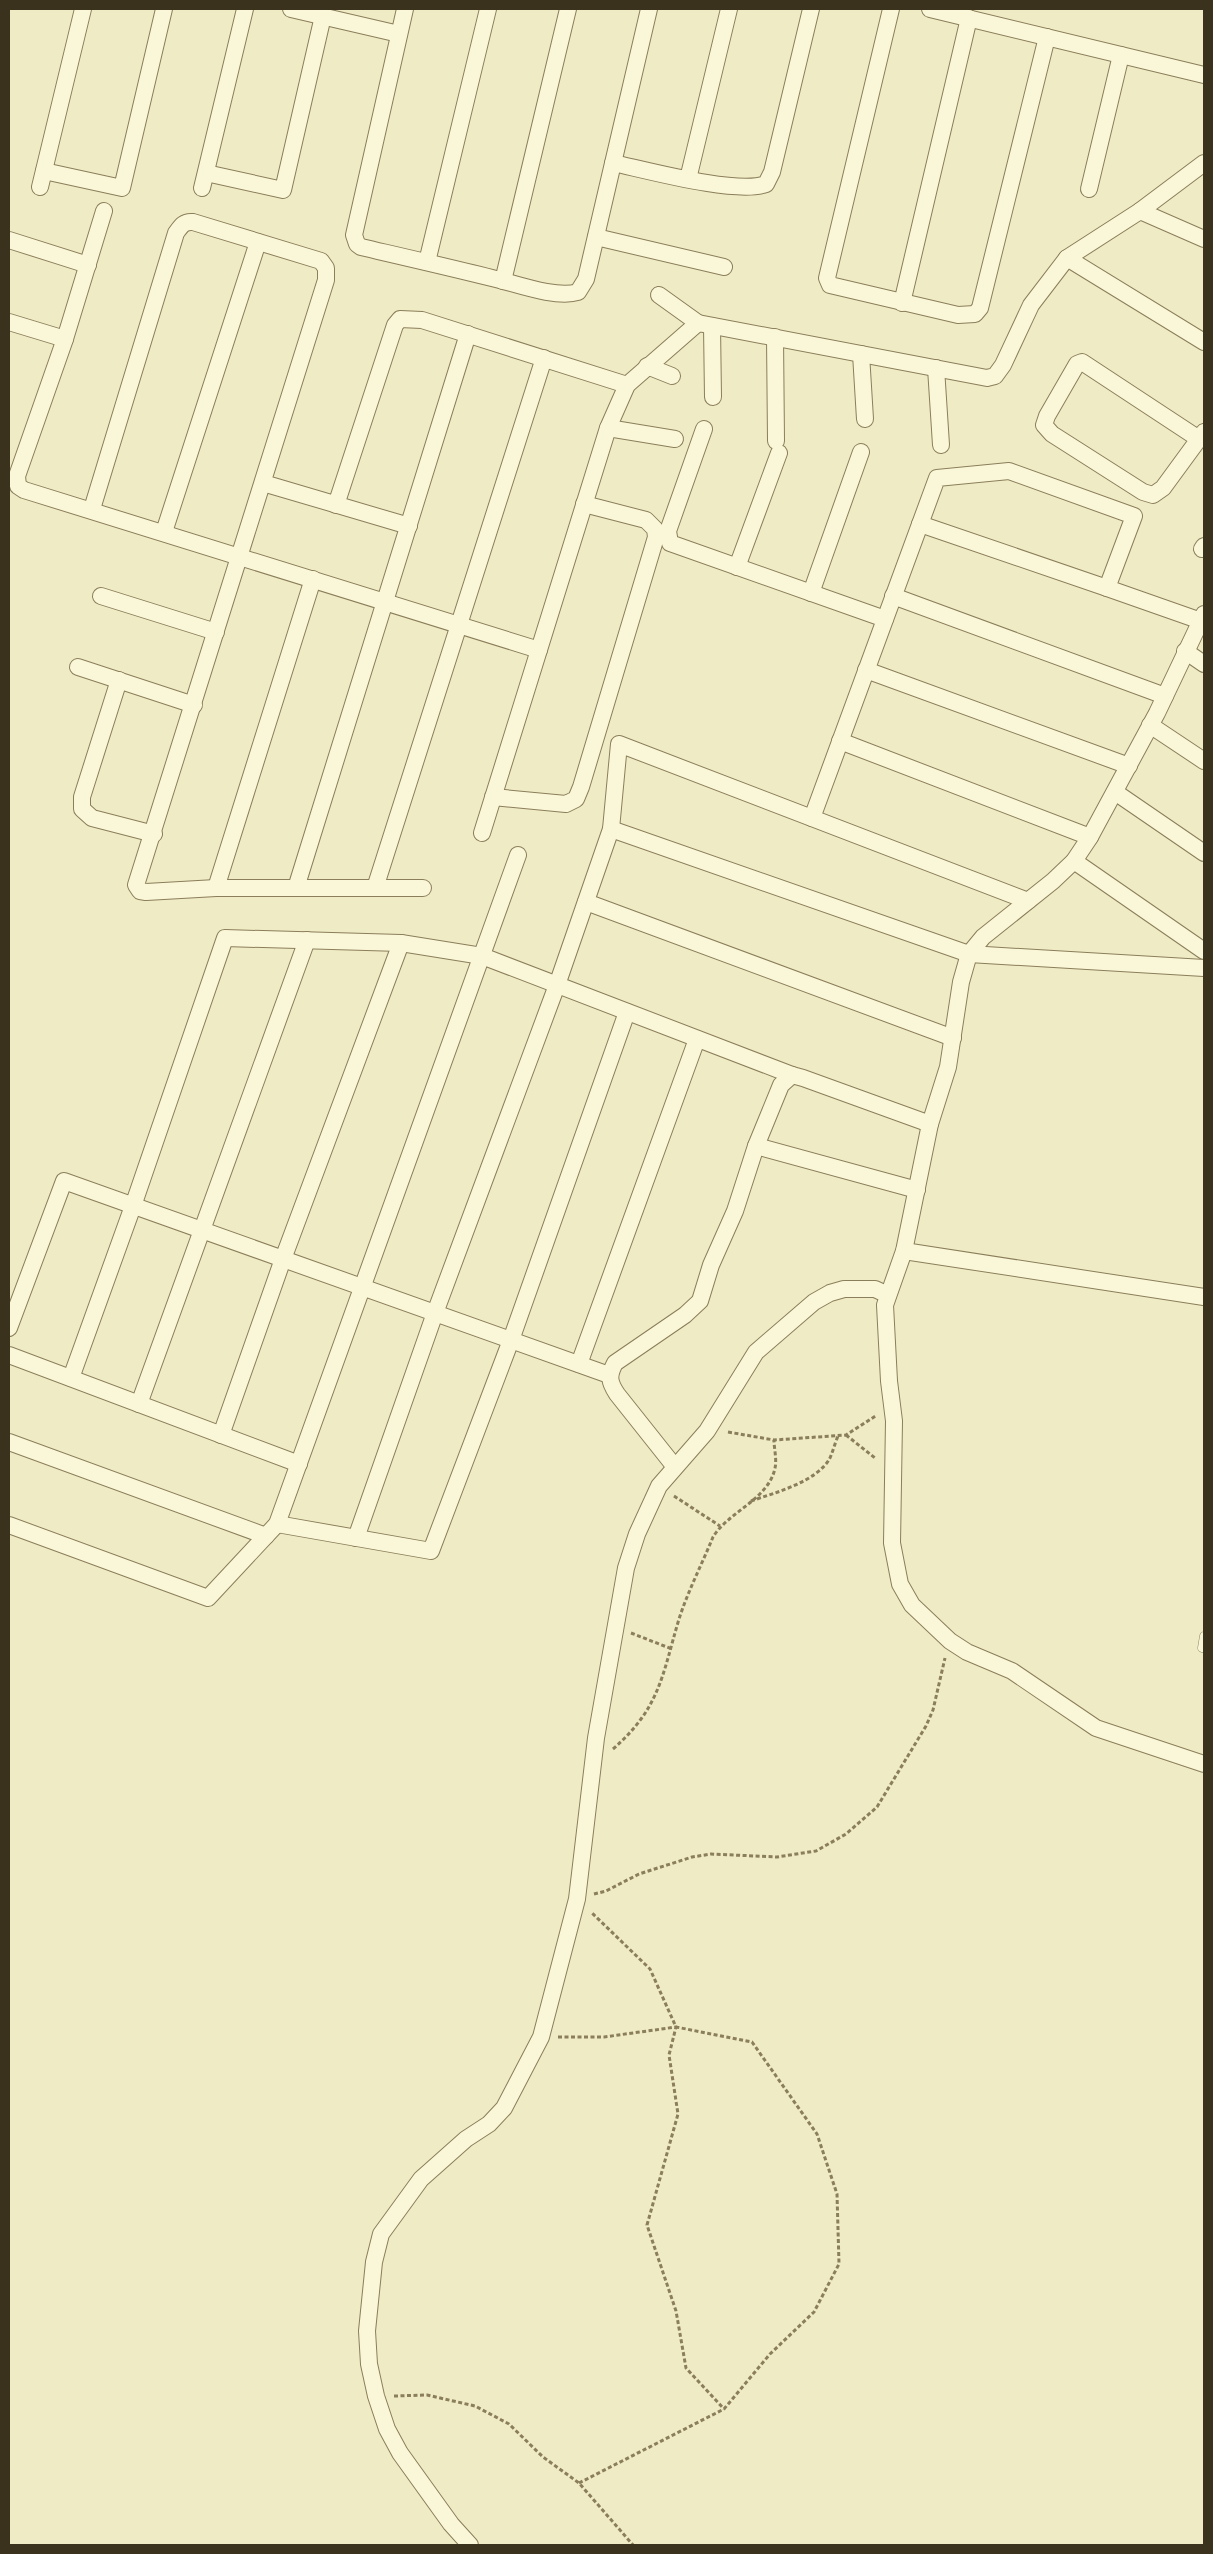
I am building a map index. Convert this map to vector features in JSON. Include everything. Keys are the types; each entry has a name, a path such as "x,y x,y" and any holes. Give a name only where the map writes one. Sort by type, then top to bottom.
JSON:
{"street":[{"path":"40,187 83,9"},
{"path":"44,170 122,188 164,9"},
{"path":"245,9 204,181 283,190 323,16"},
{"path":"291,9 400,34"},
{"path":"405,9 354,240 361,247 558,294 578,292 586,279 649,9"},
{"path":"427,262 488,9"},
{"path":"503,281 568,9"},
{"path":"688,179 729,9"},
{"path":"613,163 688,179 747,188 766,184 772,172 811,9"},
{"path":"892,9 827,278 830,285 902,303 966,316 975,314 980,308 1047,37"},
{"path":"930,9 1204,75"},
{"path":"902,303 969,18"},
{"path":"1089,189 1122,55"},
{"path":"659,295 705,324 987,378 995,376 1003,365 1031,305 1067,258 1140,211 1204,164"},
{"path":"1140,211 1204,239"},
{"path":"104,212 65,339 17,481 18,486 24,490 92,509 539,650"},
{"path":"92,509 176,233 181,226 192,222 321,261 326,268 326,280 154,834 136,882 138,888 146,892 216,888 423,888"},
{"path":"596,237 724,267"},
{"path":"9,240 88,265"},
{"path":"164,532 258,242"},
{"path":"1067,258 1204,342"},
{"path":"336,504 394,325 400,319 409,318 468,334 627,385"},
{"path":"9,322 65,339"},
{"path":"482,833 608,428 627,385 647,366 705,324"},
{"path":"705,324 713,397"},
{"path":"296,888 468,334"},
{"path":"736,566 778,447 774,337"},
{"path":"862,354 865,419"},
{"path":"374,888 544,358"},
{"path":"1082,362 1202,435 1163,488 1153,495 1143,492 1052,434 1044,425 1047,416 1076,364 1082,362"},
{"path":"647,366 672,376"},
{"path":"936,368 941,444"},
{"path":"608,428 674,439"},
{"path":"704,429 668,531 670,543 885,619"},
{"path":"811,593 861,452"},
{"path":"812,818 936,478 1009,472 1134,516 1107,588"},
{"path":"263,483 409,526"},
{"path":"493,797 566,804 576,799 581,787 656,537 655,529 646,520 584,504"},
{"path":"920,524 1107,588 1202,617 1165,696 1090,837 1074,860 1028,901 983,937 969,954 961,982 948,1067 930,1124 904,1251 885,1305 885,1329 891,1406 894,1421 892,1543 900,1584 912,1605 950,1641 967,1652 1012,1670 1096,1728 1204,1764"},
{"path":"216,888 313,579"},
{"path":"101,596 216,632"},
{"path":"893,596 1165,696"},
{"path":"1185,651 1204,664"},
{"path":"78,667 194,705"},
{"path":"866,670 1129,766"},
{"path":"119,680 82,797 82,809 92,818 154,834"},
{"path":"1150,725 1204,761"},
{"path":"840,741 1090,837"},
{"path":"356,1538 435,1313 558,985 611,829 619,744 1028,901"},
{"path":"1115,792 1204,852"},
{"path":"611,829 969,954 1204,968"},
{"path":"9,1525 208,1598 272,1530 299,1464 364,1287 518,855"},
{"path":"1074,860 1204,951"},
{"path":"586,902 953,1038"},
{"path":"71,1378 133,1206 225,938 401,943 482,956 792,1075 930,1124"},
{"path":"140,1404 307,940"},
{"path":"221,1435 283,1259 401,943"},
{"path":"9,1442 272,1530 356,1538 431,1551 511,1340 627,1012"},
{"path":"579,1364 697,1039"},
{"path":"674,1467 617,1394 611,1385 609,1374 615,1363 685,1315 700,1301 711,1265 735,1211 756,1146 782,1085 792,1075"},
{"path":"756,1146 916,1190"},
{"path":"9,1328 64,1182 609,1374"},
{"path":"904,1251 1204,1297"},
{"path":"470,2545 451,2524 400,2453 387,2429 376,2396 369,2364 367,2331 374,2262 381,2234 421,2179 466,2139 489,2124 504,2108 541,2037 577,1899 602,1693 626,1568 637,1534 659,1486 707,1431 756,1352 814,1302 830,1293 844,1289 875,1289 888,1295"},
{"path":"9,1356 299,1464"}],"lane":[{"path":"1202,1648 1204,1636"}],"path":[{"path":"707,1431 744,1434 774,1440 846,1435 891,1406"},
{"path":"846,1435 894,1472"},
{"path":"751,1501 801,1483 829,1460 838,1436"},
{"path":"592,1768 634,1731 651,1706 661,1685 680,1618 720,1526 766,1486 776,1468 774,1440"},
{"path":"659,1486 720,1526"},
{"path":"616,1627 672,1649"},
{"path":"577,1899 606,1891 640,1874 685,1859 711,1854 776,1857 816,1852 846,1834 876,1807 926,1726 933,1710 950,1641"},
{"path":"577,1899 650,1969 676,2026 669,2055 678,2114 647,2224 676,2311 686,2368 724,2409"},
{"path":"541,2037 604,2037 676,2026 752,2042 816,2134 836,2194 839,2264 814,2312 770,2354 724,2409 580,2483"},
{"path":"376,2396 427,2395 474,2406 509,2424 543,2457 580,2483 633,2545"}]}
